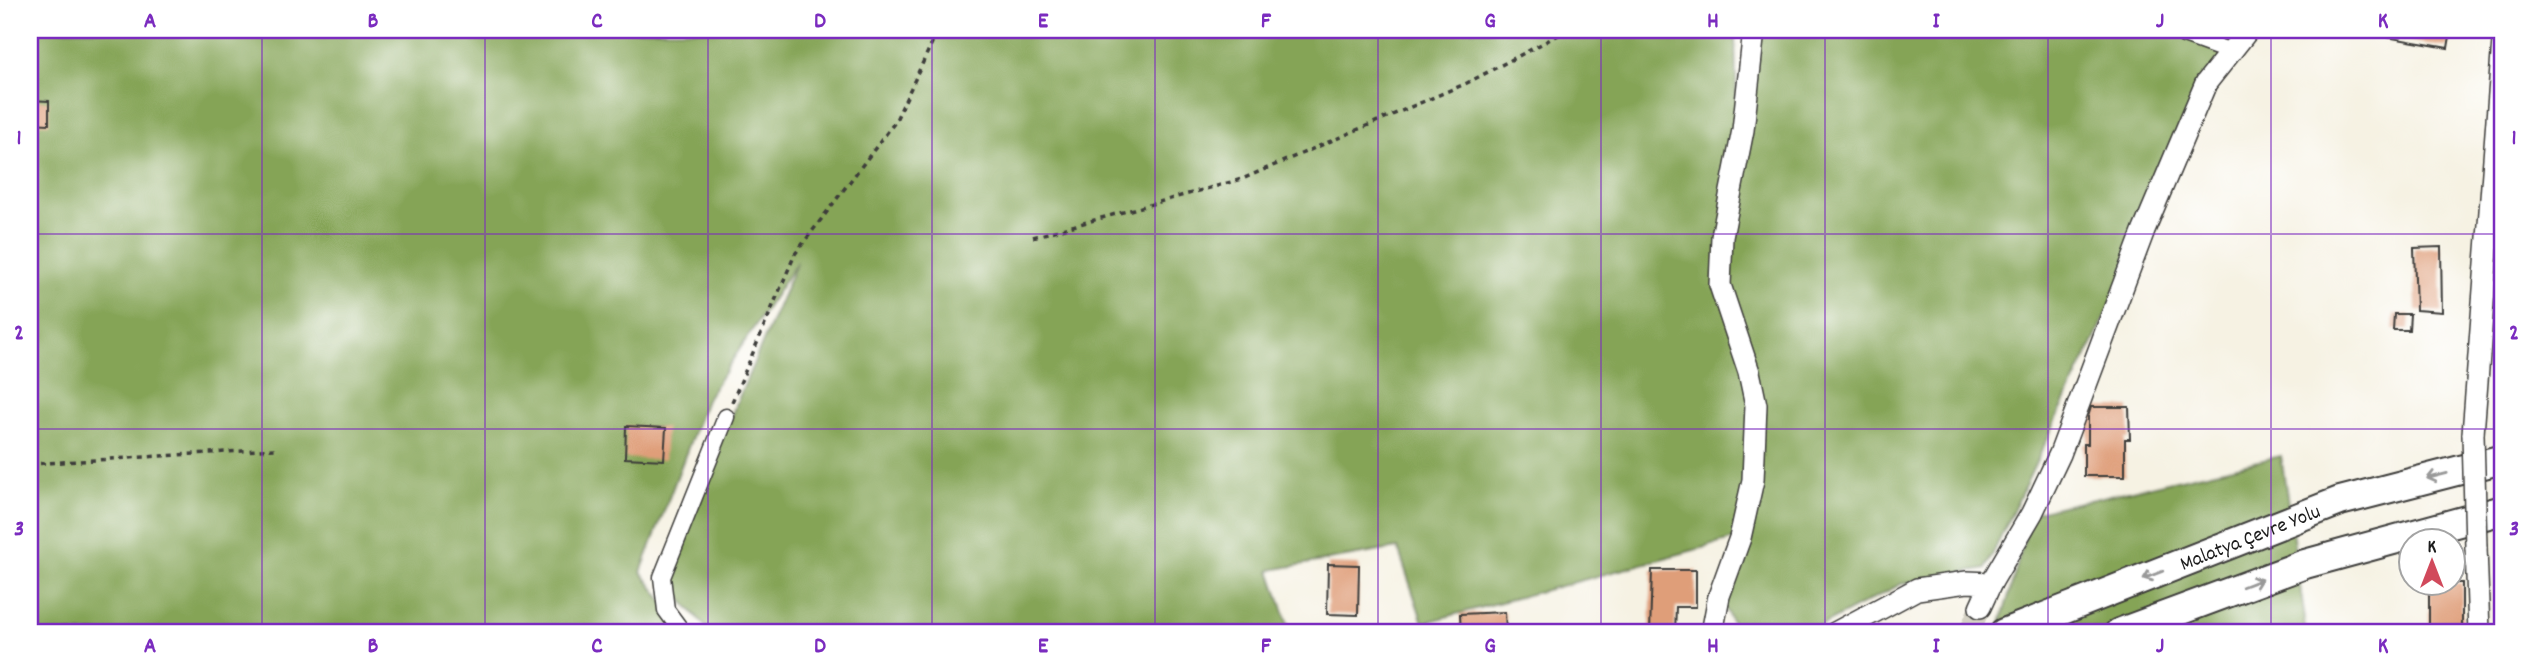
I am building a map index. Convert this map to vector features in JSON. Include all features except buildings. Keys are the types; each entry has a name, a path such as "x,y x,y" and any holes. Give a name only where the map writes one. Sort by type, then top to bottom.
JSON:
{"highway":[{"name":"Malatya Çevre Yolu","path":"2004,633 2340,501 2503,459"},
{"path":"2119,633 2305,564 2503,510"}],"street":[{"path":"1712,633 1718,596 1740,538 1753,480 1756,405 1749,372 1720,285 1722,237 1743,130 1754,30"},
{"path":"2177,30 2231,52"},
{"path":"1980,607 2032,513 2060,454 2144,230 2206,83 2248,30"},
{"path":"2479,633 2473,434 2503,41"},
{"path":"684,633 666,610 662,577 726,417"},
{"path":"1835,633 1917,589 1967,582 1991,583"}],"path":[{"path":"726,417 795,254 895,122 938,30"},
{"path":"1033,237 1242,179 1467,83 1567,30"},
{"path":"30,464 275,449"}],"green space":[{"path":"30,30 1735,30 1738,170 1754,77 1742,30 2198,30 2231,52 1986,568 1901,584 1807,633 1737,633 1719,596 1735,539 1423,623 1398,548 1270,570 1291,633 711,633 662,577 797,262 706,400 641,572 688,633 30,633"},
{"path":"2281,456 2307,633 1998,633 2032,513"}],"tunnel":[{"path":"1969,633 1980,607"}]}
